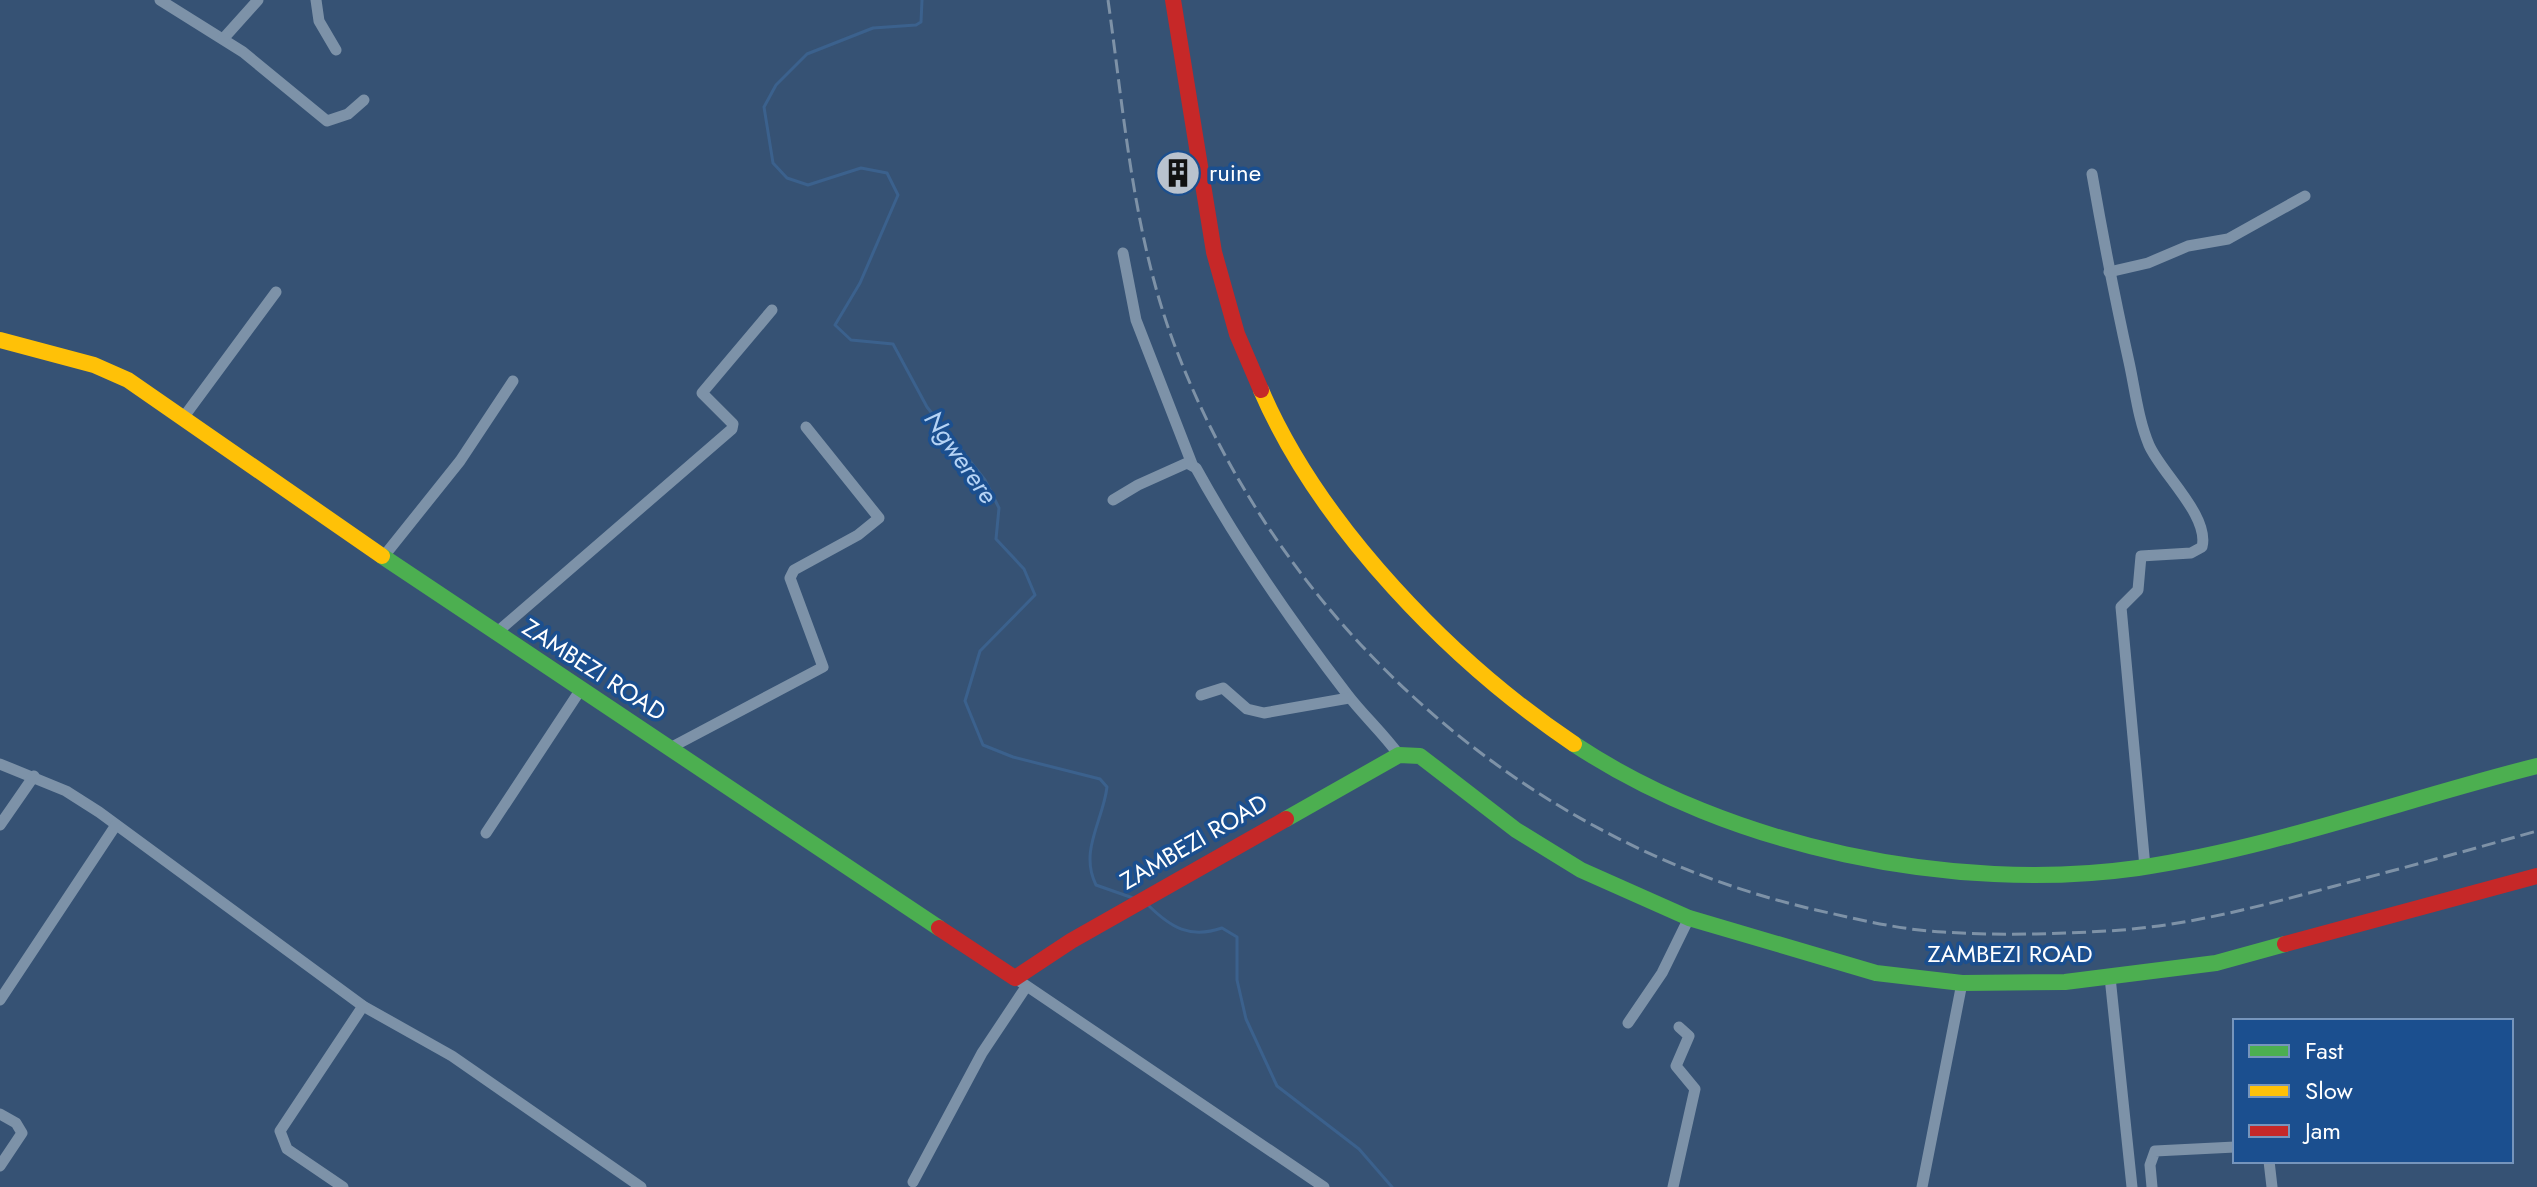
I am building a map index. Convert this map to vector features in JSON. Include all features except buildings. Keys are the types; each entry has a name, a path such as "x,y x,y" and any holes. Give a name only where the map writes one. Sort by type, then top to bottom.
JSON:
{"main road":[{"path":"1173,0 1220,278 1237,333 1260,388 1296,452 1350,531 1393,584 1463,658 1526,710 1594,758 1647,785 1735,822 1855,854 1986,874 2077,874 2197,859 2537,766"},
{"name":"ZAMBEZI ROAD","path":"0,340 94,365 128,380 495,634 1020,983 1131,907 1399,755 1420,756 1516,830 1581,870 1689,918 1876,973 1962,983 2065,982 2216,963 2537,876"}],"street":[{"path":"160,0 223,39 327,121 348,114 364,100"},
{"path":"223,39 258,0"},
{"path":"316,0 319,21 336,50"},
{"path":"2092,174 2109,272 2149,445 2185,497 2204,540 2202,547 2191,553 2141,556 2138,590 2121,607 2145,867"},
{"path":"2109,272 2148,263 2188,246 2228,239 2305,196"},
{"path":"1123,253 1136,320 1192,464 1237,543 1349,698 1399,755"},
{"path":"183,418 276,292"},
{"path":"495,634 732,429 733,424 701,396 772,310"},
{"path":"384,556 460,461 513,381"},
{"path":"670,748 823,667 790,578 794,570 858,535 879,518 806,427"},
{"path":"1113,500 1169,470 1192,464"},
{"path":"1201,695 1223,688 1247,709 1264,713 1349,698"},
{"path":"486,833 581,689"},
{"path":"0,764 66,791 363,1006 452,1056 641,1187"},
{"path":"0,825 34,776"},
{"path":"0,1000 116,825"},
{"path":"1628,1023 1662,973 1689,918"},
{"path":"2110,977 2132,1187"},
{"path":"913,1182 1020,983 1324,1187"},
{"path":"1922,1187 1962,983"},
{"path":"343,1187 287,1149 280,1131 363,1006"},
{"path":"1673,1187 1695,1089 1676,1066 1689,1036 1679,1027"},
{"path":"0,1114 16,1123 22,1133 0,1166"},
{"path":"2152,1187 2150,1165 2155,1151 2233,1147"},
{"path":"2269,1163 2272,1187"}],"waterway":[{"name":"Ngwerere","path":"922,0 921,22 916,25 873,28 807,54 776,85 764,107 773,163 787,178 808,185 861,168 887,173 898,195 860,283 835,325 851,340 893,344 927,407 985,480 999,508 996,539 1024,569 1035,595 980,651 965,701 983,745 1013,757 1100,779 1107,787 1091,848 1091,872 1096,885 1133,898"},
{"name":"Ngwerere","path":"1147,904 1182,929 1200,932 1222,928 1237,937 1237,980 1246,1019 1277,1086 1359,1149 1392,1187"}],"railway":[{"path":"1108,0 1132,172 1148,258 1173,341 1219,444 1277,540 1345,627 1424,706 1511,775 1606,832 1708,878 1816,910 1927,931 2010,934 2122,930 2203,918 2282,900 2537,831"}],"traffic: fast":[{"path":"382,556 939,928"},
{"path":"1574,744 1635,780 1702,810 1772,835 1845,854 1920,867 1994,874 2067,874 2138,868 2188,859 2289,836 2537,766"},
{"path":"1286,819 1399,755 1420,756 1516,830 1581,870 1689,918 1876,973 1962,983 2065,982 2216,963 2285,944"}],"traffic: slow":[{"path":"0,340 94,365 128,380 382,556"},
{"path":"1261,390 1286,441 1318,492 1394,588 1482,673 1574,744"}],"traffic: jam":[{"path":"1173,0 1214,252 1237,334 1261,390"},
{"path":"939,928 1015,978 1071,941 1286,819"},
{"path":"2285,944 2537,876"}],"place":[{"name":"ruine","path":"1178,173"}]}
